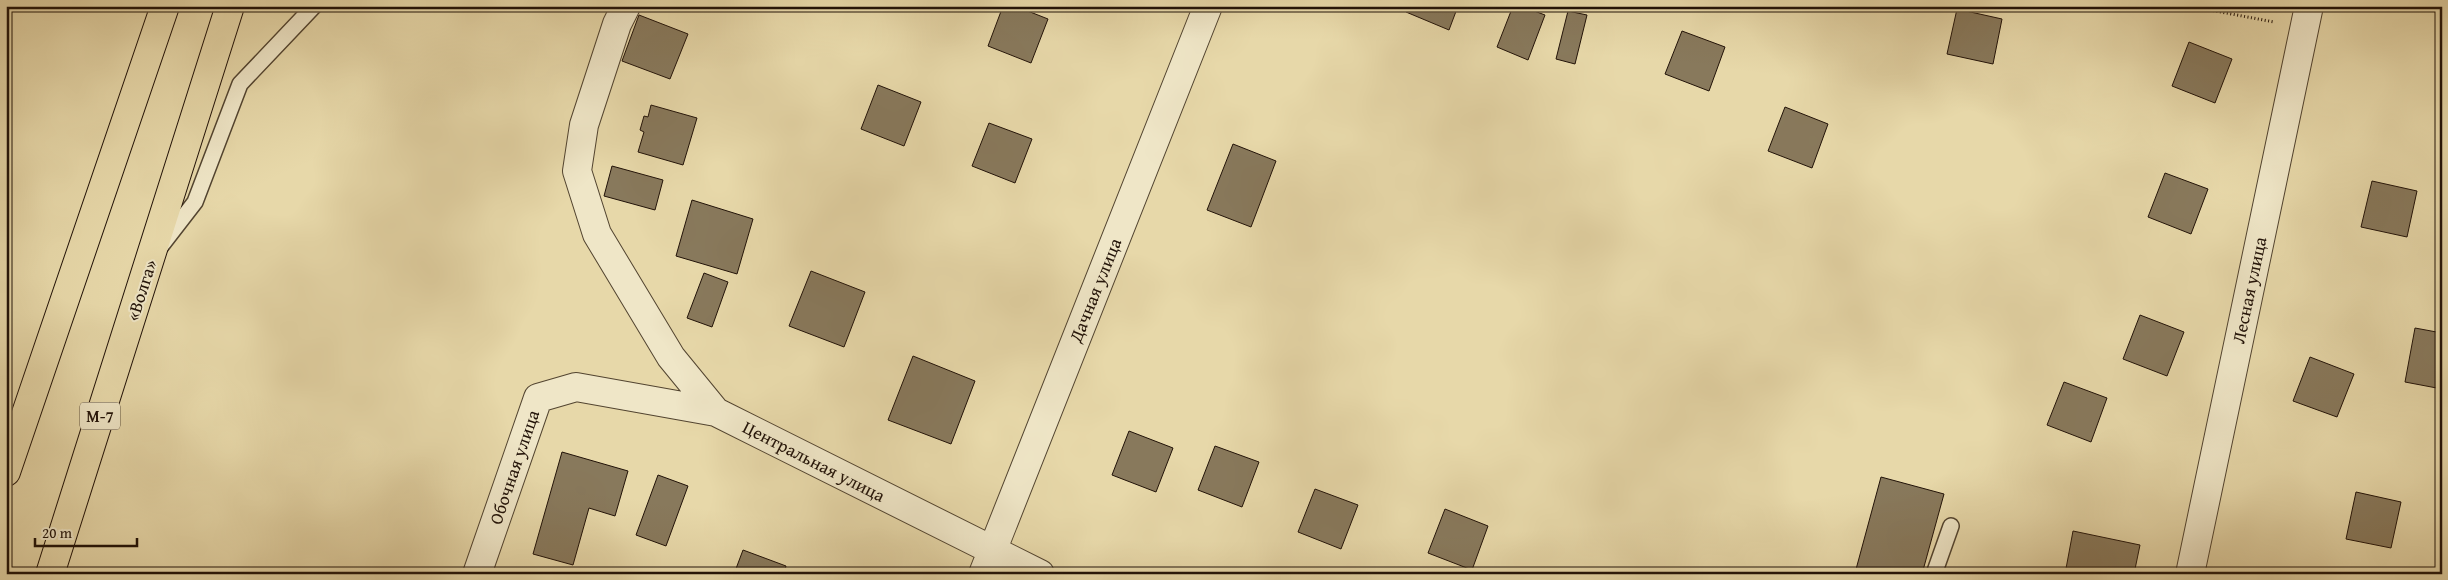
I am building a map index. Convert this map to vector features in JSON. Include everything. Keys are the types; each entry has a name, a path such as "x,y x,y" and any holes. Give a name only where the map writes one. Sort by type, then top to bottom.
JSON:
{"highway":[{"path":"6,472 165,6"},
{"name":"«Волга»","path":"50,574 230,6"}],"street":[{"path":"626,6 617,24 584,124 577,171 597,234 671,357 716,412"},
{"name":"Дачная улица","path":"987,562 1208,6"},
{"name":"Лесная улица","path":"2190,574 2306,17"},
{"name":"Центральная улица","path":"576,387 716,412 987,562 1040,574"},
{"name":"Обочная улица","path":"477,574 538,398 576,387"}],"lane":[{"path":"151,259 195,202 240,84 314,6"},
{"path":"1934,574 1951,526"}],"path":[{"path":"2190,6 2306,17"}],"building":[{"path":"1003,6 1015,6 1048,19 1031,63 988,46"},
{"path":"1408,6 1458,6 1449,30 1406,12"},
{"path":"1513,6 1521,6 1545,15 1528,60 1497,47"},
{"path":"1957,9 2002,19 1993,64 1947,54"},
{"path":"1568,11 1587,15 1575,64 1556,59"},
{"path":"639,15 688,34 670,79 622,61"},
{"path":"1682,31 1725,47 1709,91 1665,74"},
{"path":"2189,42 2232,59 2215,103 2172,86"},
{"path":"878,85 921,102 904,146 861,129"},
{"path":"651,105 697,118 683,165 638,152 644,132 640,130 644,116 648,117"},
{"path":"1785,107 1828,124 1812,168 1768,151"},
{"path":"989,123 1032,139 1015,183 972,166"},
{"path":"1233,144 1276,161 1251,227 1207,210"},
{"path":"612,166 663,180 655,210 604,196"},
{"path":"2165,173 2208,189 2191,234 2148,217"},
{"path":"2372,181 2417,191 2407,237 2361,227"},
{"path":"692,200 753,219 737,274 676,256"},
{"path":"811,271 865,292 844,347 789,326"},
{"path":"704,273 728,282 712,327 687,318"},
{"path":"2140,315 2184,332 2167,376 2123,359"},
{"path":"2415,328 2442,333 2442,389 2405,382"},
{"path":"913,356 975,381 951,444 888,420"},
{"path":"2310,357 2354,374 2337,417 2293,401"},
{"path":"2064,382 2107,398 2091,442 2047,425"},
{"path":"1129,431 1173,448 1156,492 1112,475"},
{"path":"1215,446 1259,462 1242,507 1198,490"},
{"path":"562,452 628,471 615,516 589,508 573,565 533,554"},
{"path":"658,475 688,486 666,546 636,535"},
{"path":"1881,477 1944,494 1922,574 1855,573"},
{"path":"1315,489 1358,505 1341,549 1298,532"},
{"path":"2356,492 2401,502 2391,548 2346,539"},
{"path":"1445,509 1488,526 1472,570 1428,553"},
{"path":"2073,531 2140,545 2134,574 2065,574"},
{"path":"743,550 786,566 784,574 734,574"}]}
